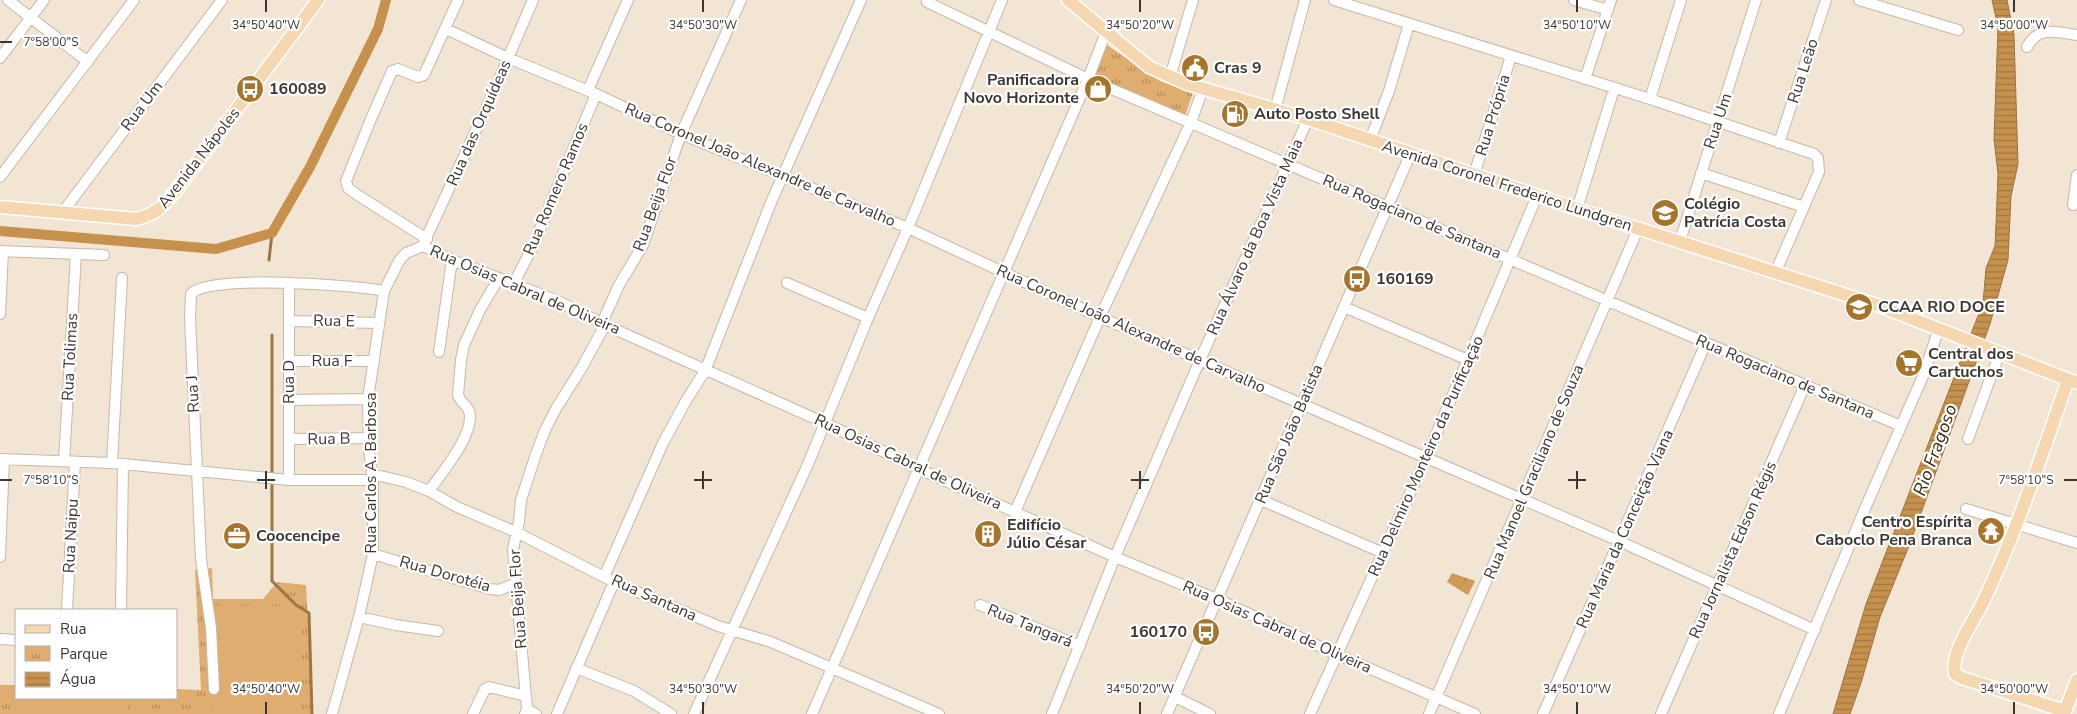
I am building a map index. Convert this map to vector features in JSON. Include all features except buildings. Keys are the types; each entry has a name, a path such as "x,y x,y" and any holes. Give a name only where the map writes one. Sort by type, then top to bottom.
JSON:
{"main road":[{"name":"Avenida Nápoles","path":"0,207 136,219 157,212 181,184 318,0"},
{"name":"Avenida Coronel Frederico Lundgren","path":"1074,3 1149,67 1170,77 1878,305 2072,381"},
{"path":"2072,381 2018,525 1960,647 1953,667 1955,674 1981,685 2068,713 2077,680"}],"street":[{"path":"8,0 88,62"},
{"path":"0,58 44,0"},
{"path":"0,177 134,0"},
{"path":"446,29 458,0"},
{"name":"Rua das Orquídeas","path":"425,242 533,0"},
{"name":"Rua Romero Ramos","path":"514,283 533,246 628,0"},
{"name":"Rua Beija Flor","path":"530,712 526,696 518,583 513,549 520,522 523,491 542,438 557,407 581,369 603,324 619,284 643,245 681,134 741,0"},
{"path":"604,576 663,443 686,399 705,370 748,257 861,0"},
{"path":"694,714 786,515 868,318 908,228 1002,0"},
{"path":"1170,77 1193,0"},
{"path":"1275,110 1305,0"},
{"path":"1334,0 1362,4 1409,24 1614,89 1650,98 1814,154 1818,158 1819,172 1776,271"},
{"path":"1574,0 1610,5 1585,79"},
{"path":"1650,98 1681,0"},
{"name":"Rua Um","path":"1680,242 1756,0"},
{"name":"Rua Leão","path":"1779,142 1826,0"},
{"path":"1859,0 1958,30"},
{"name":"Rua Um","path":"62,213 219,1"},
{"name":"Rua Rogaciano de Santana","path":"926,2 1088,79 1901,426"},
{"path":"1370,140 1389,91 1409,24"},
{"name":"Rua Coronel João Alexandre de Carvalho","path":"446,29 783,178 908,228 1100,317 1619,541 1816,630"},
{"name":"Rua Osias Cabral de Oliveira","path":"446,29 424,76 418,77 398,69 392,71 346,181 348,188 356,194 452,260 558,301 603,324 825,423 919,469 1115,557 1218,599 1336,654 1475,714"},
{"path":"2027,47 2031,38 2046,31 2077,35"},
{"path":"812,714 1088,79 1106,32"},
{"name":"Rua Própria","path":"1474,175 1511,56"},
{"path":"1015,512 1100,317 1191,122 1203,89"},
{"path":"1577,209 1614,89"},
{"name":"Rua Álvaro da Boa Vista Maia","path":"1052,714 1115,557 1200,360 1308,120"},
{"name":"Rua São João Batista","path":"1167,714 1302,405 1386,206 1410,155"},
{"path":"1702,173 1804,207"},
{"path":"2073,205 2077,175"},
{"name":"Rua Delmiro Monteiro da Purificação","path":"1310,714 1426,458 1512,259 1537,196"},
{"name":"Rua Manoel Graciliano de Souza","path":"1429,714 1638,229"},
{"name":"Rua Carlos A. Barbosa","path":"332,714 359,617 373,554 373,477 368,438 368,399 384,292 399,261 414,248 425,242"},
{"path":"0,314 2,251 104,255"},
{"name":"Rua Tolimas","path":"64,461 76,254"},
{"path":"439,352 452,260"},
{"path":"121,609 117,464 122,278"},
{"path":"429,491 453,456 467,431 470,418 458,395 460,360 472,325 499,278"},
{"name":"Rua J","path":"214,689 211,628 201,559 190,318 191,294 201,287 252,283 344,286 384,292"},
{"path":"786,283 868,318"},
{"name":"Rua D","path":"289,284 289,480"},
{"path":"1344,307 1468,360"},
{"name":"Rua E","path":"290,321 379,323"},
{"path":"1779,714 1923,376 1939,328"},
{"name":"Rua Maria da Conceição Viana","path":"1543,714 1706,343"},
{"path":"1968,440 1996,350"},
{"name":"Rua F","path":"289,361 374,361"},
{"name":"Rua Jornalista Edson Régis","path":"1662,714 1805,386"},
{"path":"289,400 368,399"},
{"name":"Rua B","path":"290,439 368,438"},
{"path":"0,557 2,459"},
{"name":"Rua Santana","path":"2,459 117,464 289,480 373,477 406,482 429,491 457,507 516,532 614,582 733,631 771,642 940,714"},
{"name":"Rua Naipu","path":"67,609 75,462"},
{"path":"1261,500 1383,553"},
{"path":"1966,509 2077,543"},
{"name":"Rua Dorotéia","path":"373,554 490,589 499,590 518,583"},
{"path":"557,714 614,582"},
{"name":"Rua Tangará","path":"980,605 1080,646"},
{"path":"359,617 438,631"},
{"path":"0,639 15,640"},
{"path":"576,668 634,691 671,714"},
{"path":"473,714 485,689 489,687 526,696"},
{"path":"1175,697 1210,714"}],"green space":[{"path":"1107,45 1160,81 1193,93 1182,124 1090,83"},
{"path":"212,568 213,599 263,599 277,582 306,585 313,714 0,714 0,685 15,685 15,699 178,699 178,689 201,690 195,570"},
{"path":"1452,573 1475,581 1468,595 1447,582"},
{"path":"213,606 296,606 296,714 213,714"},
{"path":"14,693 15,699 127,699 127,714 13,714"}],"water":[{"name":"Rio Fragoso","path":"1992,0 2007,0 2014,35 2018,164 2011,196 2008,260 1990,324 1909,546 1880,617 1850,714 1833,714 1866,604 1983,303 1986,268 1995,246 1998,174 1994,139 1998,27"}],"waterway":[{"path":"0,231 216,249 272,233 310,167 378,29 386,0"},
{"path":"269,260 272,233"},
{"path":"272,335 272,581 296,605 309,613 312,714"}],"place":[{"name":"Cras 9","path":"1195,68"},
{"name":"160089","path":"250,89"},
{"name":"Panificadora Novo Horizonte","path":"1098,89"},
{"name":"Auto Posto Shell","path":"1235,114"},
{"name":"Colégio Patrícia Costa","path":"1665,213"},
{"name":"160169","path":"1357,279"},
{"name":"CCAA RIO DOCE","path":"1859,307"},
{"name":"Central dos Cartuchos","path":"1909,363"},
{"name":"Centro Espírita Caboclo Pena Branca","path":"1991,531"},
{"name":"Edifício Júlio César","path":"988,534"},
{"name":"Coocencipe","path":"237,536"},
{"name":"160170","path":"1206,632"}]}
